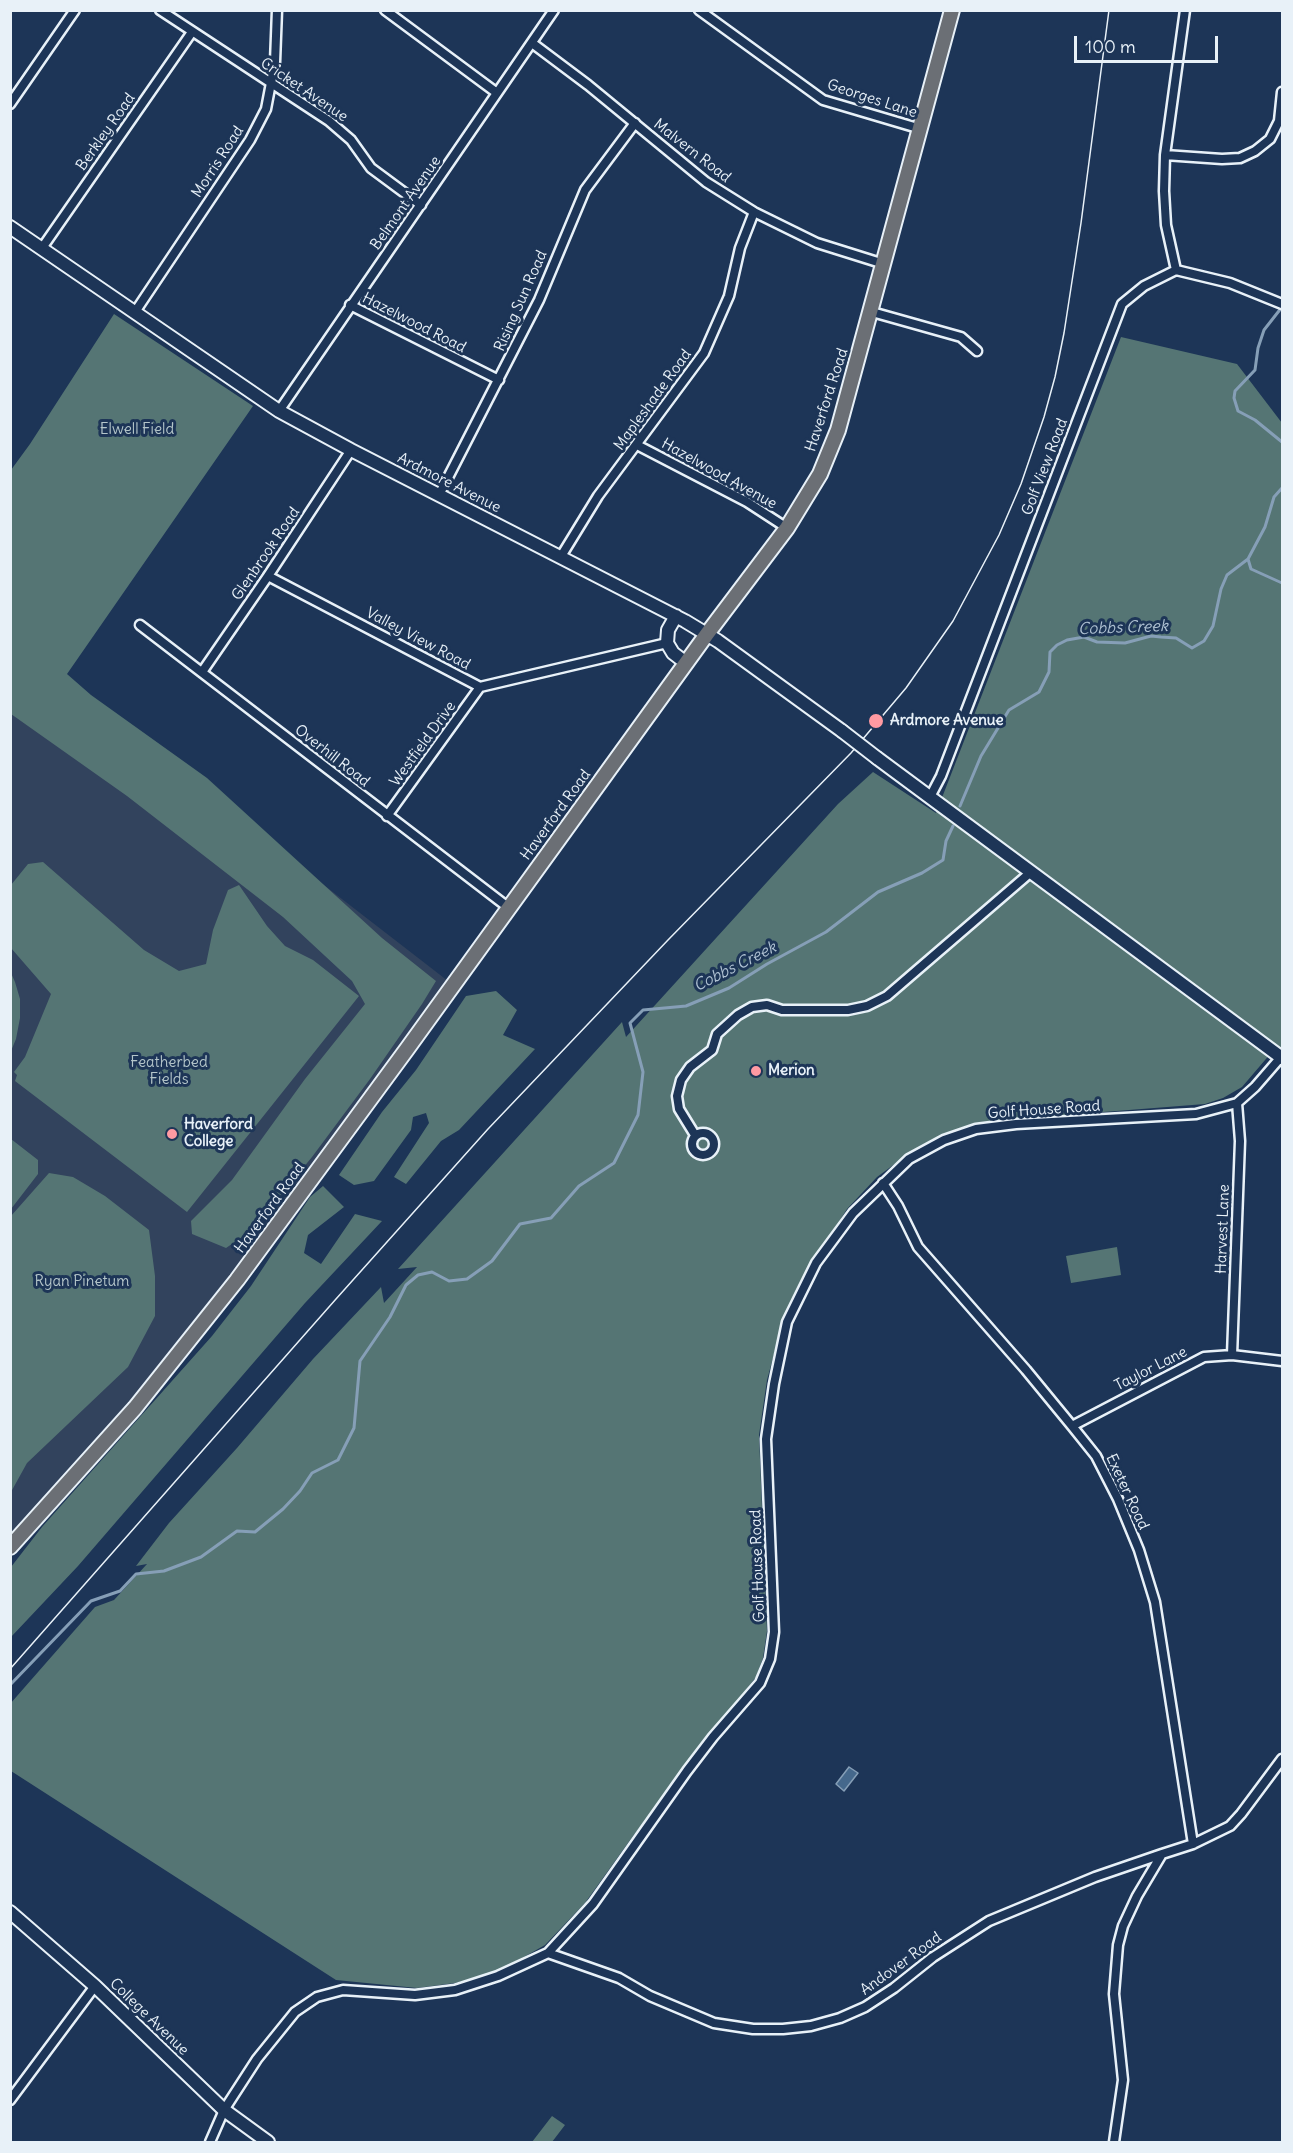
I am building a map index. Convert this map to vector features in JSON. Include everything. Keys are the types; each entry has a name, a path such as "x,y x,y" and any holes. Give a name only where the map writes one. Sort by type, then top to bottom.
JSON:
{"main road":[{"name":"Haverford Road","path":"10,1547 135,1408 237,1280 707,634 787,528 820,474 838,430 872,312 952,10"}],"street":[{"path":"10,104 75,10"},
{"name":"Cricket Avenue","path":"160,10 329,121 351,140 371,168 421,205"},
{"name":"Morris Road","path":"135,312 249,141 266,109 275,62 277,10"},
{"path":"385,10 497,93"},
{"name":"Belmont Avenue","path":"279,411 555,10"},
{"name":"Georges Lane","path":"699,10 823,100 921,129"},
{"path":"1185,10 1165,155 1166,225 1176,270 1230,283 1280,303"},
{"name":"Berkley Road","path":"42,248 192,32"},
{"name":"Malvern Road","path":"532,43 588,85 705,182 754,212 817,243 884,264"},
{"path":"1165,155 1222,159 1240,158 1255,152 1270,139 1279,121 1282,92"},
{"name":"Rising Sun Road","path":"439,495 539,300 585,190 635,123"},
{"name":"Mapleshade Road","path":"561,558 598,496 704,353 729,296 740,248 754,212"},
{"name":"Ardmore Avenue","path":"10,227 279,411 707,634 842,731 1282,1058"},
{"name":"Golf View Road","path":"930,797 945,766 1122,304 1144,286 1176,270"},
{"name":"Hazelwood Road","path":"350,305 499,380"},
{"path":"872,312 961,337 977,351"},
{"name":"Hazelwood Avenue","path":"638,445 747,502 787,528"},
{"name":"Glenbrook Road","path":"202,672 351,450"},
{"name":"Valley View Road","path":"268,576 480,687 668,643"},
{"path":"676,616 668,630 668,643 673,653 686,663"},
{"name":"Overhill Road","path":"140,625 509,908"},
{"name":"Westfield Drive","path":"387,816 480,687"},
{"path":"695,1135 679,1109 677,1096 681,1080 690,1067 712,1050 717,1034 738,1015 752,1007 767,1005 782,1010 848,1010 867,1006 887,996 1031,872"},
{"name":"Golf House Road","path":"210,2142 224,2110 257,2059 305,2003 343,1990 415,1995 455,1990 498,1976 548,1953 593,1904 715,1734 760,1683 770,1659 774,1632 766,1440 774,1384 788,1322 816,1263 853,1213 909,1159 944,1140 976,1129 1017,1124 1196,1114 1237,1103 1282,1058"},
{"name":"Harvest Lane","path":"1232,1355 1240,1141 1237,1103"},
{"name":"Exeter Road","path":"883,1183 898,1206 918,1248 1026,1370 1096,1456 1118,1499 1139,1550 1155,1602 1193,1844"},
{"name":"Taylor Lane","path":"1072,1426 1204,1357 1232,1355 1282,1361"},
{"name":"Andover Road","path":"548,1953 619,1978 650,1996 714,2023 753,2029 811,2026 840,2018 865,2007 894,1988 933,1957 989,1921 1095,1877 1193,1844 1230,1826 1282,1759"},
{"path":"1114,2142 1123,2080 1114,1994 1118,1946 1123,1926 1137,1896 1162,1854"},
{"name":"College Avenue","path":"10,1912 95,1986 224,2110 268,2142"},
{"path":"10,2100 95,1986"}],"shaded area":[{"name":"Haverford College","path":"11,643 448,981 221,1287 128,1403 11,1533"},
{"path":"849,1767 858,1773 844,1791 836,1784"}],"green space":[{"name":"Elwell Field","path":"114,314 253,406 67,674 91,695 207,778 382,938 436,981 370,1079 312,1157 251,1231 226,1248 192,1234 191,1221 232,1180 305,1079 365,1004 352,981 283,917 127,796 11,714 11,470"},
{"path":"1121,337 1237,364 1282,423 1282,1050 1277,1046 1242,1087 1223,1098 1205,1104 1015,1119 975,1125 942,1136 907,1155 877,1177 847,1209 813,1262 784,1317 767,1380 759,1435 767,1631 763,1658 756,1677 633,1836 585,1903 545,1945 496,1973 455,1983 417,1988 336,1980 11,1771 10,1704 95,1607 114,1600 147,1564 136,1566 169,1523 313,1359 381,1287 384,1303 417,1267 398,1269 622,1022 626,1037 838,804 873,772 936,813"},
{"name":"Featherbed Fields","path":"43,862 144,950 179,971 206,964 213,930 228,890 239,885 267,926 285,946 313,960 359,996 187,1212 15,1081 17,1075 14,1072 25,1057 51,994 11,948 11,885 28,864"},
{"path":"11,973 20,999 20,1018 11,1051"},
{"path":"496,991 517,1010 503,1035 535,1049 459,1130 441,1141 406,1184 394,1177 429,1123 426,1113 413,1117 411,1130 374,1181 354,1185 339,1175 382,1112 416,1070 466,996"},
{"path":"11,1139 38,1160 38,1174 11,1209"},
{"name":"Ryan Pinetum","path":"49,1173 73,1177 105,1196 149,1230 155,1276 155,1316 128,1367 27,1463 11,1492 11,1216"},
{"path":"323,1186 344,1207 308,1235 304,1253 321,1264 355,1214 382,1221 305,1303 78,1566 11,1637 11,1567 42,1527 212,1336 251,1286 310,1197"},
{"path":"1117,1247 1121,1275 1071,1283 1066,1256"},
{"path":"552,2116 565,2125 552,2142 532,2142"}],"waterway":[{"name":"Cobbs Creek","path":"1282,307 1264,330 1258,348 1255,370 1235,391 1234,398 1238,411 1255,420 1282,442"},
{"name":"Cobbs Creek","path":"960,806 981,756 1009,710 1039,692 1049,672 1050,652 1057,645 1067,640 1084,637 1097,642 1125,643 1151,636 1176,638 1192,648 1204,641 1213,626 1221,589 1227,575 1248,559 1265,527 1274,497 1282,488"},
{"path":"1248,559 1251,569 1282,583"},
{"name":"Cobbs Creek","path":"10,1685 91,1601 120,1591 136,1574 164,1571 201,1557 237,1531 255,1532 283,1509 300,1491 312,1473 338,1460 354,1428 360,1361 390,1317 406,1285 418,1275 432,1272 449,1281 467,1279 492,1261 520,1224 551,1218 579,1186 614,1163 638,1115 643,1072 630,1023 643,1010 686,1006 729,988 826,932 878,892 922,873 943,860 946,841 953,826"}],"tram line":[{"path":"10,1669 488,1129 851,753 906,688 953,621 999,535 1021,484 1055,377 1081,223 1109,10"}],"place":[{"name":"Ardmore Avenue","path":"876,721"},
{"name":"Merion","path":"756,1071"},
{"name":"Haverford College","path":"172,1134"}]}
